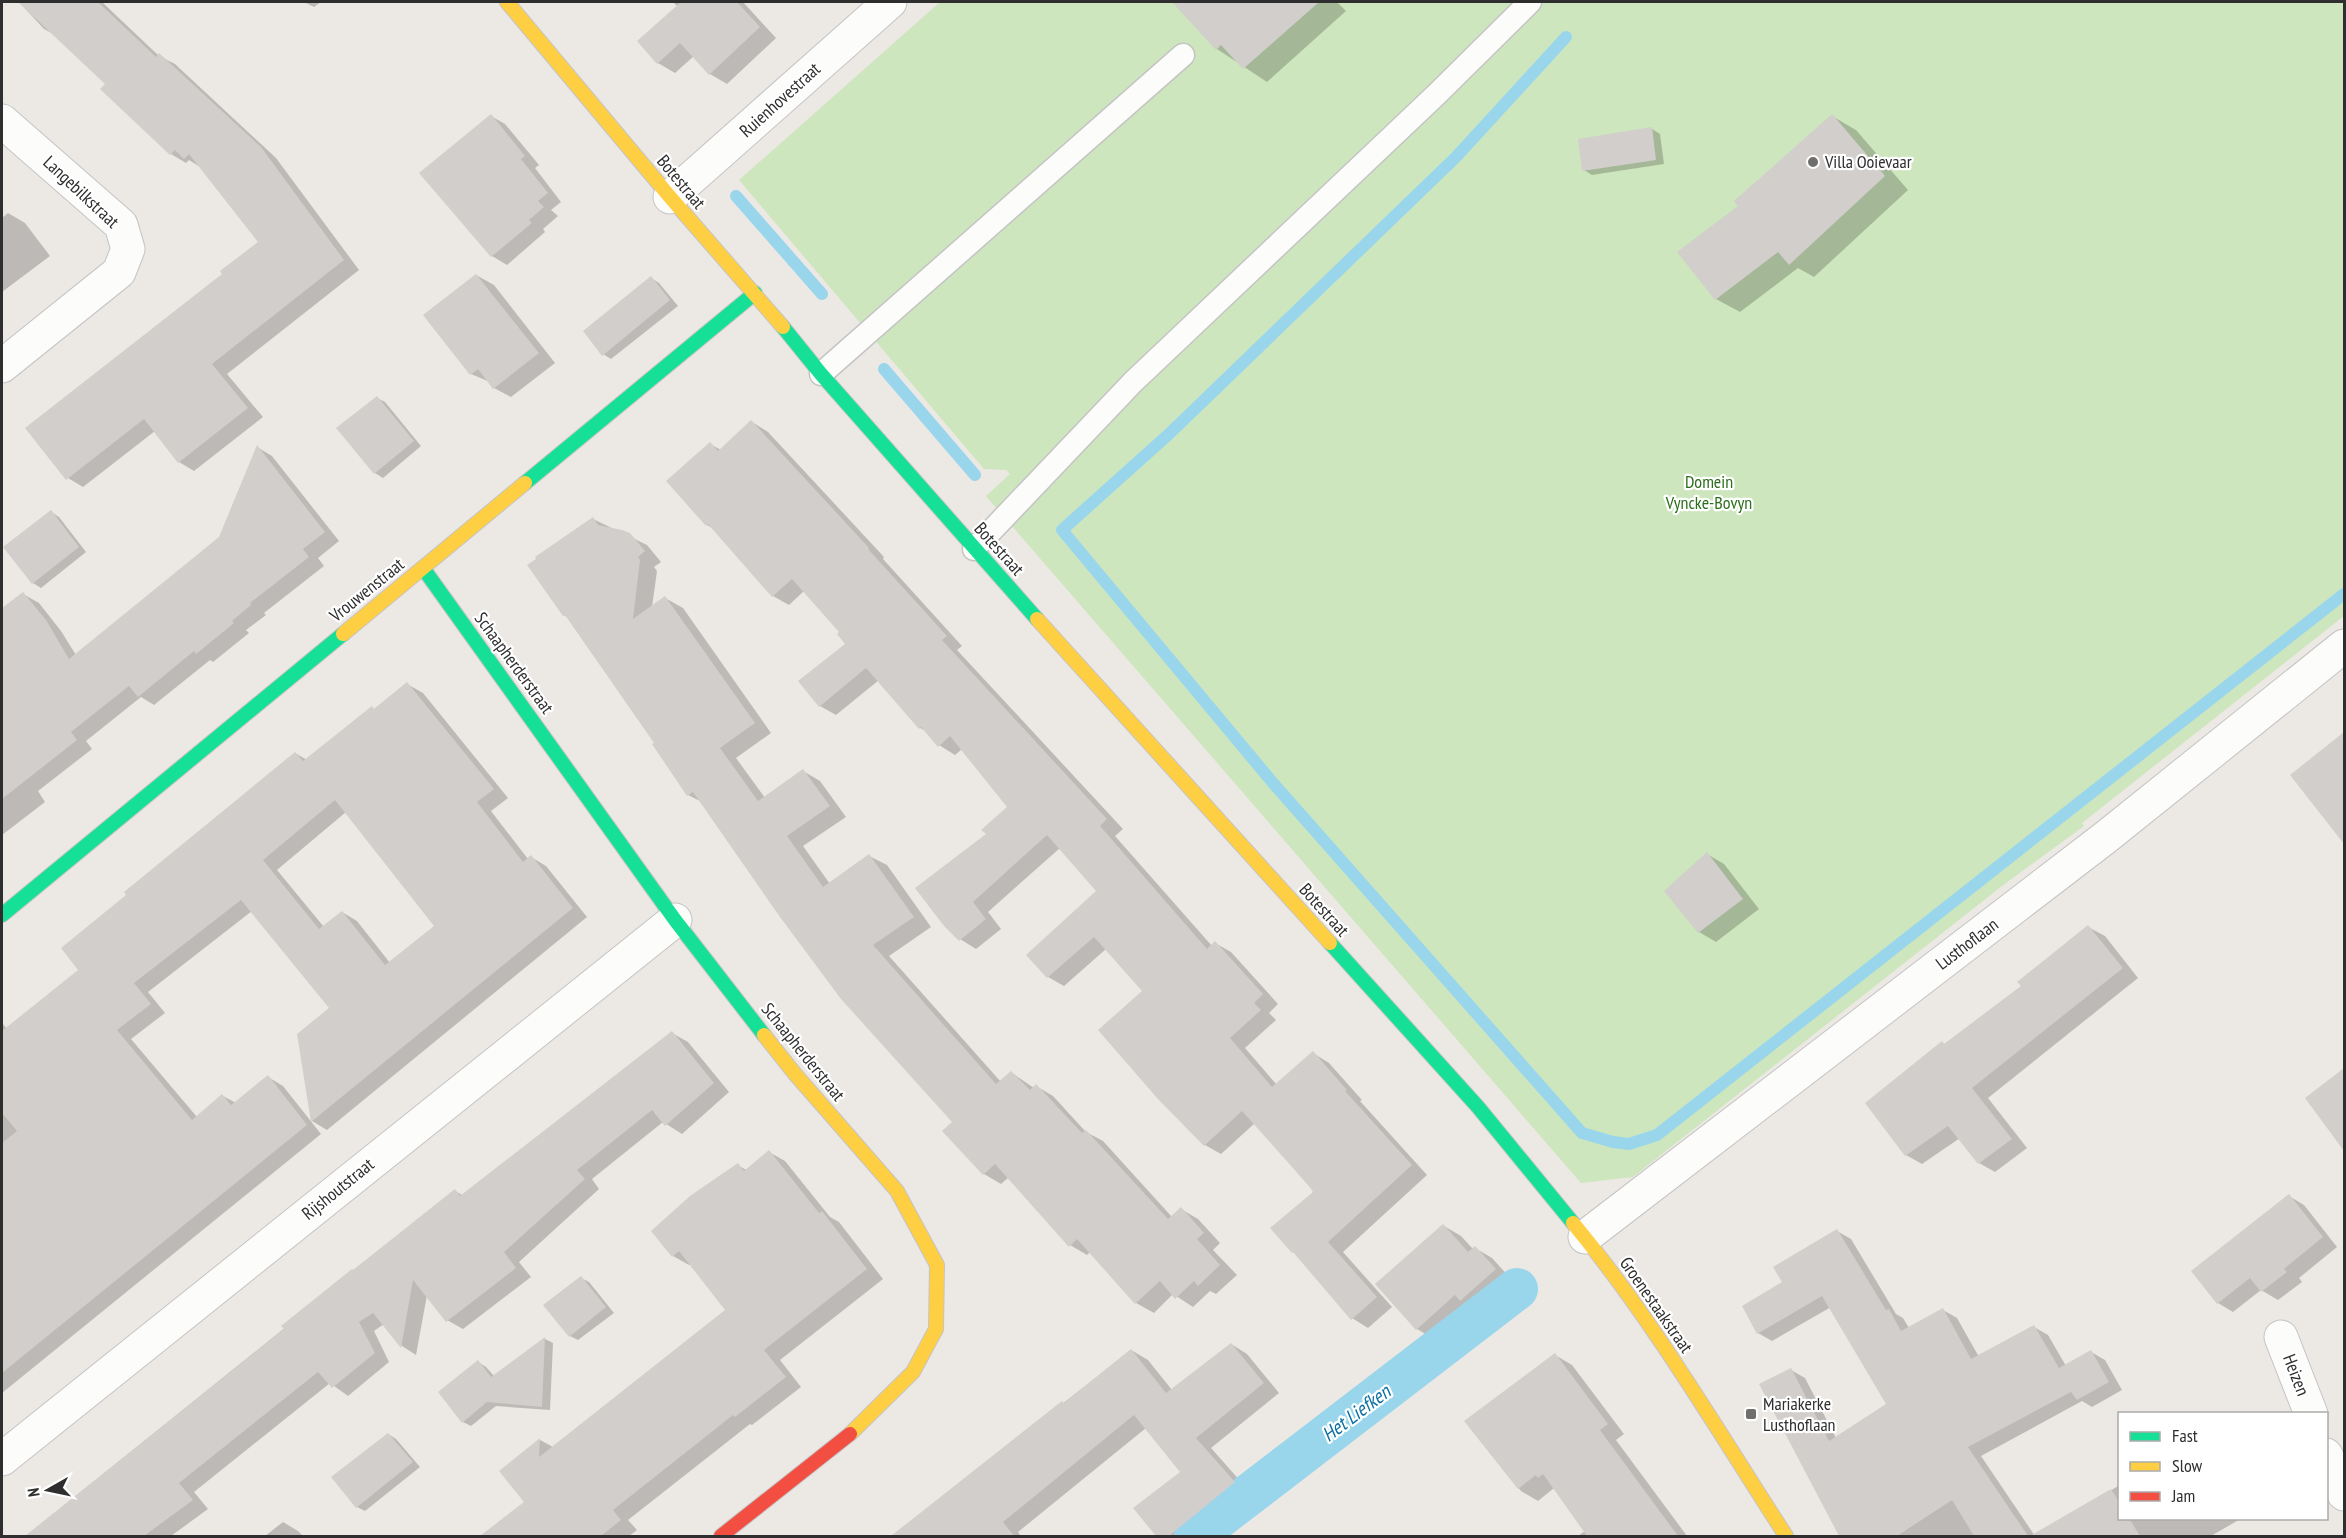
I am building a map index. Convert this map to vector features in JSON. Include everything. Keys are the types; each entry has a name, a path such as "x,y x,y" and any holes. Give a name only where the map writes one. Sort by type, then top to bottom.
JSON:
{"street":[{"name":"Botestraat","path":"507,2 670,197 755,293 820,374 974,549 1478,1107"},
{"name":"Ruienhovestraat","path":"670,197 890,2"},
{"name":"Langebilkstraat","path":"2,122 121,225 128,249 119,272 2,366"},
{"name":"Vrouwenstraat","path":"2,915 755,293"},
{"name":"Schaapherderstraat","path":"423,567 675,920 795,1074 897,1191 936,1265 936,1329 913,1372 856,1429 721,1536"},
{"name":"Lusthoflaan","path":"1585,1237 2106,837 2344,646"},
{"name":"Rijshoutstraat","path":"2,1459 675,920"},
{"name":"Groenestaakstraat","path":"1478,1107 1585,1237 1670,1357 1785,1536"},
{"name":"Heizen","path":"2281,1337 2311,1412"},
{"path":"2328,1459 2344,1494"}],"lane":[{"path":"974,549 1133,382 1437,94 1530,2"},
{"path":"820,374 1182,56"}],"green space":[{"name":"Domein Vyncke-Bovyn","path":"940,2 2344,2 2344,616 2082,823 2084,826 2002,886 1633,1177 1581,1183 986,496 1010,474 1006,470 984,469 739,180"}],"building":[{"path":"18,2 98,2 156,57 159,53 261,147 344,260 212,364 248,408 178,463 144,419 66,480 25,428 222,274 220,271 258,242 189,154 184,159 175,150 170,155 100,89 105,84"},
{"path":"681,2 737,2 760,27 709,75 680,43 657,64 637,41"},
{"path":"1172,2 1319,2 1243,69 1221,45 1216,50"},
{"path":"491,114 525,156 521,159 548,193 538,201 544,207 529,220 532,223 491,257 419,173"},
{"path":"1832,114 1885,176 1789,265 1778,252 1715,300 1677,252 1738,206 1734,201"},
{"path":"1652,127 1656,160 1582,171 1578,139"},
{"path":"476,274 539,353 493,389 478,369 470,375 423,315"},
{"path":"651,276 670,300 602,356 583,331"},
{"path":"377,396 414,441 374,474 336,428"},
{"path":"751,420 947,636 942,640 1107,819 1100,826 1207,949 1215,941 1263,994 1254,1003 1261,1010 1230,1038 1272,1087 1313,1051 1347,1090 1345,1091 1412,1165 1328,1242 1377,1297 1351,1320 1270,1228 1313,1192 1309,1186 1242,1111 1204,1146 1158,1099 1098,1030 1142,991 1094,937 1047,978 1026,955 1096,891 1047,835 973,902 986,919 959,941 944,926 915,888 986,834 981,830 1007,807 950,736 938,747 921,727 919,729 866,668 819,707 798,681 845,644 837,634 839,632 792,579 772,597 708,524 706,526 666,481 710,442 718,451"},
{"path":"257,445 325,532 303,549 309,557 250,603 251,605 232,621 234,623 196,654 194,651 138,697 129,686 71,732 77,740 2,799 2,608 23,592 46,620 69,659 219,537"},
{"path":"51,510 79,547 32,584 3,547"},
{"path":"593,517 598,525 630,533 645,551 638,557 640,560 633,619 665,596 755,723 720,748 758,801 803,769 830,806 787,836 823,887 869,854 914,917 873,945 996,1084 1011,1071 1030,1090 1036,1084 1082,1133 1086,1130 1168,1219 1181,1207 1204,1233 1197,1239 1220,1265 1198,1286 1194,1281 1175,1299 1160,1281 1135,1304 1077,1239 1069,1247 995,1164 983,1175 942,1131 952,1122 841,999 780,917 693,792 687,796 652,744 654,743 565,615 563,616 527,565"},
{"path":"407,682 494,789 477,802 523,862 531,855 573,908 311,1122 297,1034 329,1008 241,900 134,983 151,1004 117,1030 192,1120 222,1094 231,1105 268,1075 307,1125 2,1373 2,1143 17,1131 2,1113 2,1031 78,970 61,948 126,895 124,892 295,752 303,761 372,706 374,709","holes":["335,800 434,926 385,965 342,911 319,929 263,860"]},
{"path":"2344,732 2344,844 2290,775"},
{"path":"1707,852 1743,899 1698,933 1664,891"},
{"path":"2088,925 2123,968 1972,1088 2012,1139 1978,1164 1948,1126 1905,1156 1865,1103 1942,1041 1944,1044 2021,986 2017,982"},
{"path":"672,1031 714,1083 665,1126 652,1110 577,1170 585,1179 504,1252 516,1268 446,1322 413,1280 401,1348 373,1313 359,1322 375,1353 332,1388 318,1372 179,1483 193,1500 144,1536 25,1536 284,1329 281,1326 352,1269 455,1189 460,1196"},
{"path":"2344,1068 2344,1151 2305,1098"},
{"path":"769,1150 819,1213 822,1211 867,1269 764,1350 786,1377 735,1417 733,1415 613,1510 621,1520 601,1536 480,1536 524,1502 499,1471 540,1438 539,1457 725,1310 679,1251 672,1257 651,1231 690,1196 738,1163 744,1171"},
{"path":"2289,1194 2323,1237 2284,1269 2287,1272 2261,1292 2250,1278 2217,1304 2191,1271"},
{"path":"1443,1224 1468,1252 1475,1246 1496,1269 1460,1301 1455,1295 1416,1330 1375,1284"},
{"path":"1837,1229 1901,1331 1943,1308 1971,1359 2034,1325 2059,1368 2091,1350 2109,1382 2077,1400 2071,1392 1968,1447 2028,1536 1974,1536 1952,1500 1897,1536 1839,1536 1759,1384 1791,1368 1829,1441 1886,1404 1822,1296 1757,1334 1742,1306 1782,1282 1773,1267"},
{"path":"581,1276 606,1307 569,1337 543,1305"},
{"path":"545,1337 542,1407 487,1402 462,1423 438,1392 478,1360 491,1377"},
{"path":"1231,1343 1264,1383 1196,1438 1235,1482 1169,1536 1156,1536 1133,1508 1180,1472 1134,1415 1003,1522 1014,1536 891,1536 1131,1349 1166,1393"},
{"path":"1555,1353 1608,1424 1600,1430 1678,1536 1587,1536 1543,1474 1538,1478 1536,1475 1518,1489 1464,1421"},
{"path":"388,1433 413,1462 356,1508 331,1477"},
{"path":"2111,1489 2118,1500 2118,1520 2130,1520 2140,1536 2030,1536"}],"waterway":[{"path":"1566,37 1456,157 1169,434 1062,530 1273,783 1582,1133 1629,1144 1657,1135 2344,594"},
{"path":"736,196 822,294"},
{"path":"884,369 975,475"},
{"name":"Het Liefken","path":"1195,1536 1517,1289"}],"traffic: fast":[{"path":"525,483 755,293"},
{"path":"783,327 821,374 1037,619"},
{"path":"423,568 675,920 764,1035"},
{"path":"2,915 343,634"},
{"path":"1330,943 1478,1107 1573,1223"}],"traffic: slow":[{"path":"507,2 670,197 783,327"},
{"path":"343,634 525,483"},
{"path":"1037,619 1330,943"},
{"path":"764,1035 897,1191 937,1265 936,1329 913,1372 850,1434"},
{"path":"1573,1223 1658,1337 1786,1536"}],"traffic: jam":[{"path":"721,1536 850,1434"}],"place":[{"name":"Villa Ooievaar","path":"1813,162"},
{"name":"Mariakerke Lusthoflaan","path":"1751,1414"}]}
